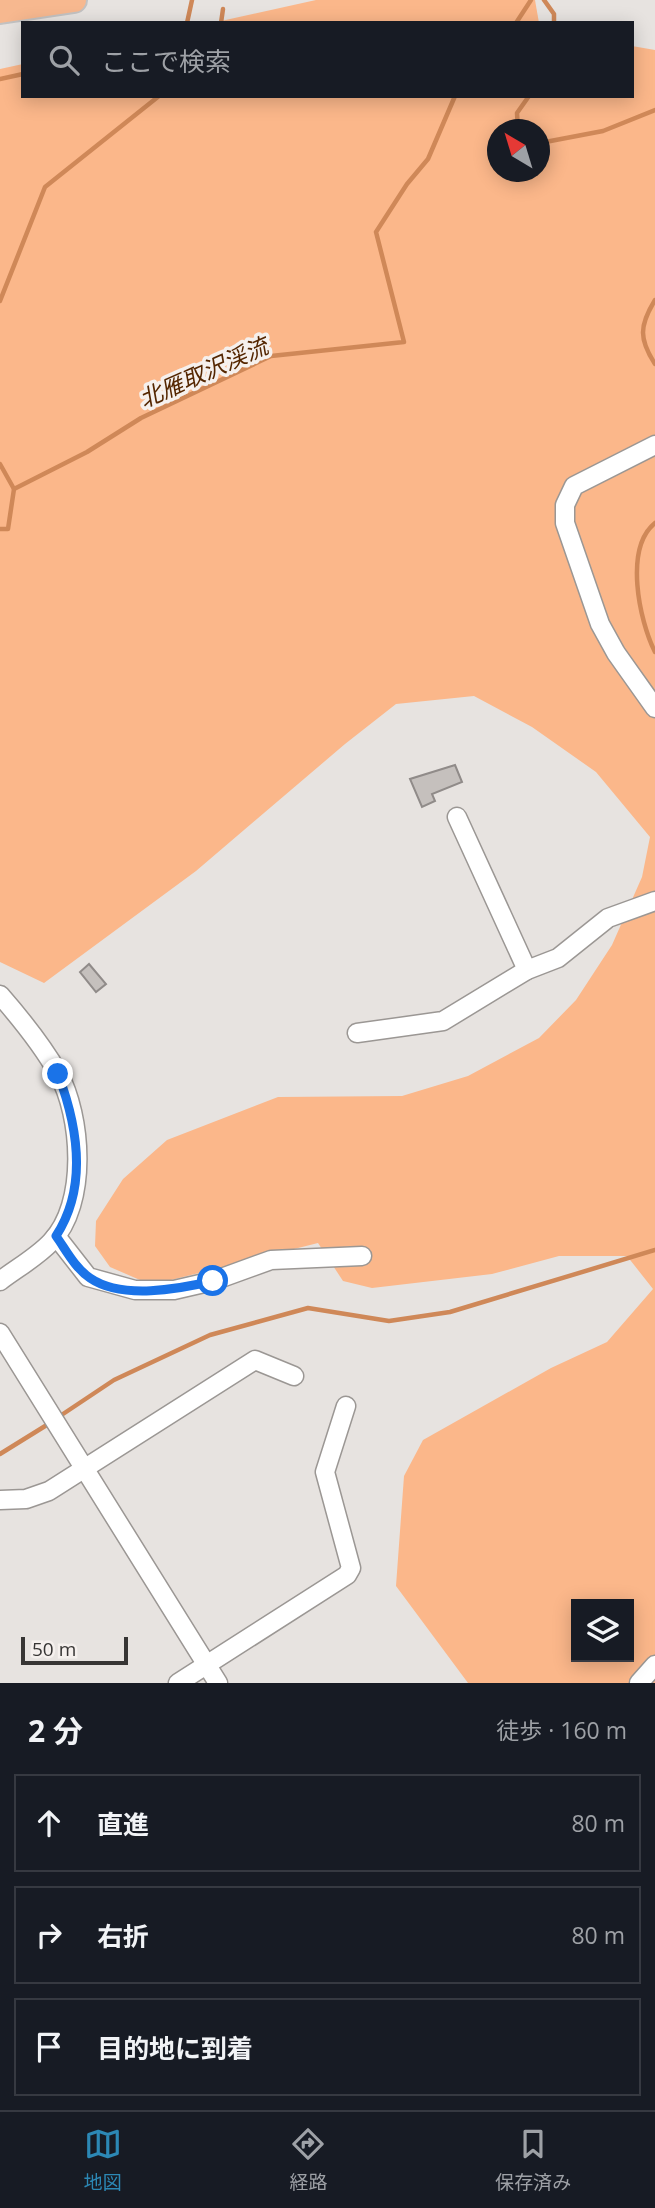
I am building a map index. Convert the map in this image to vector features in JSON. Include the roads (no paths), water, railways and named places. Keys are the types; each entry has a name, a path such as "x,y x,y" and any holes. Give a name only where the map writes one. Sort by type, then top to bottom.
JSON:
{"highway":[{"path":"0,11 74,0"}],"street":[{"path":"655,446 574,486 565,505 565,523 600,624 616,653 655,708"},
{"path":"457,817 527,970"},
{"path":"357,1033 443,1021 527,970 558,958 608,918 655,901"},
{"path":"0,995 26,1025 58,1074 72,1119 78,1179 69,1216 56,1236 0,1281"},
{"path":"56,1236 88,1277 135,1290 174,1290 271,1260 362,1256"},
{"path":"0,1333 218,1683"},
{"path":"0,1500 26,1499 48,1491 256,1360 294,1376"},
{"path":"178,1683 347,1575 351,1568 325,1472 346,1406"},
{"path":"639,1683 655,1665"}],"waterway":[{"path":"187,21 192,0"},
{"name":"北雁取沢渓流","path":"517,21 531,0"},
{"path":"544,0 554,14 554,21"},
{"path":"221,21 223,9"},
{"path":"0,79 21,74"},
{"path":"0,301 45,187 156,98"},
{"name":"北雁取沢渓流","path":"14,489 87,452 141,418 271,356 404,342 376,232 407,184 428,159 454,98"},
{"path":"517,119 517,113 528,98"},
{"path":"550,141 603,131 655,110"},
{"path":"655,300 646,317 643,332 646,347 655,364"},
{"path":"0,464 14,489 8,529 0,529"},
{"path":"655,523 645,534 637,566 640,604 655,652"},
{"path":"57,1418 114,1380 210,1335 308,1308 389,1321 450,1312 655,1250"},
{"path":"0,1454 50,1423"}]}
